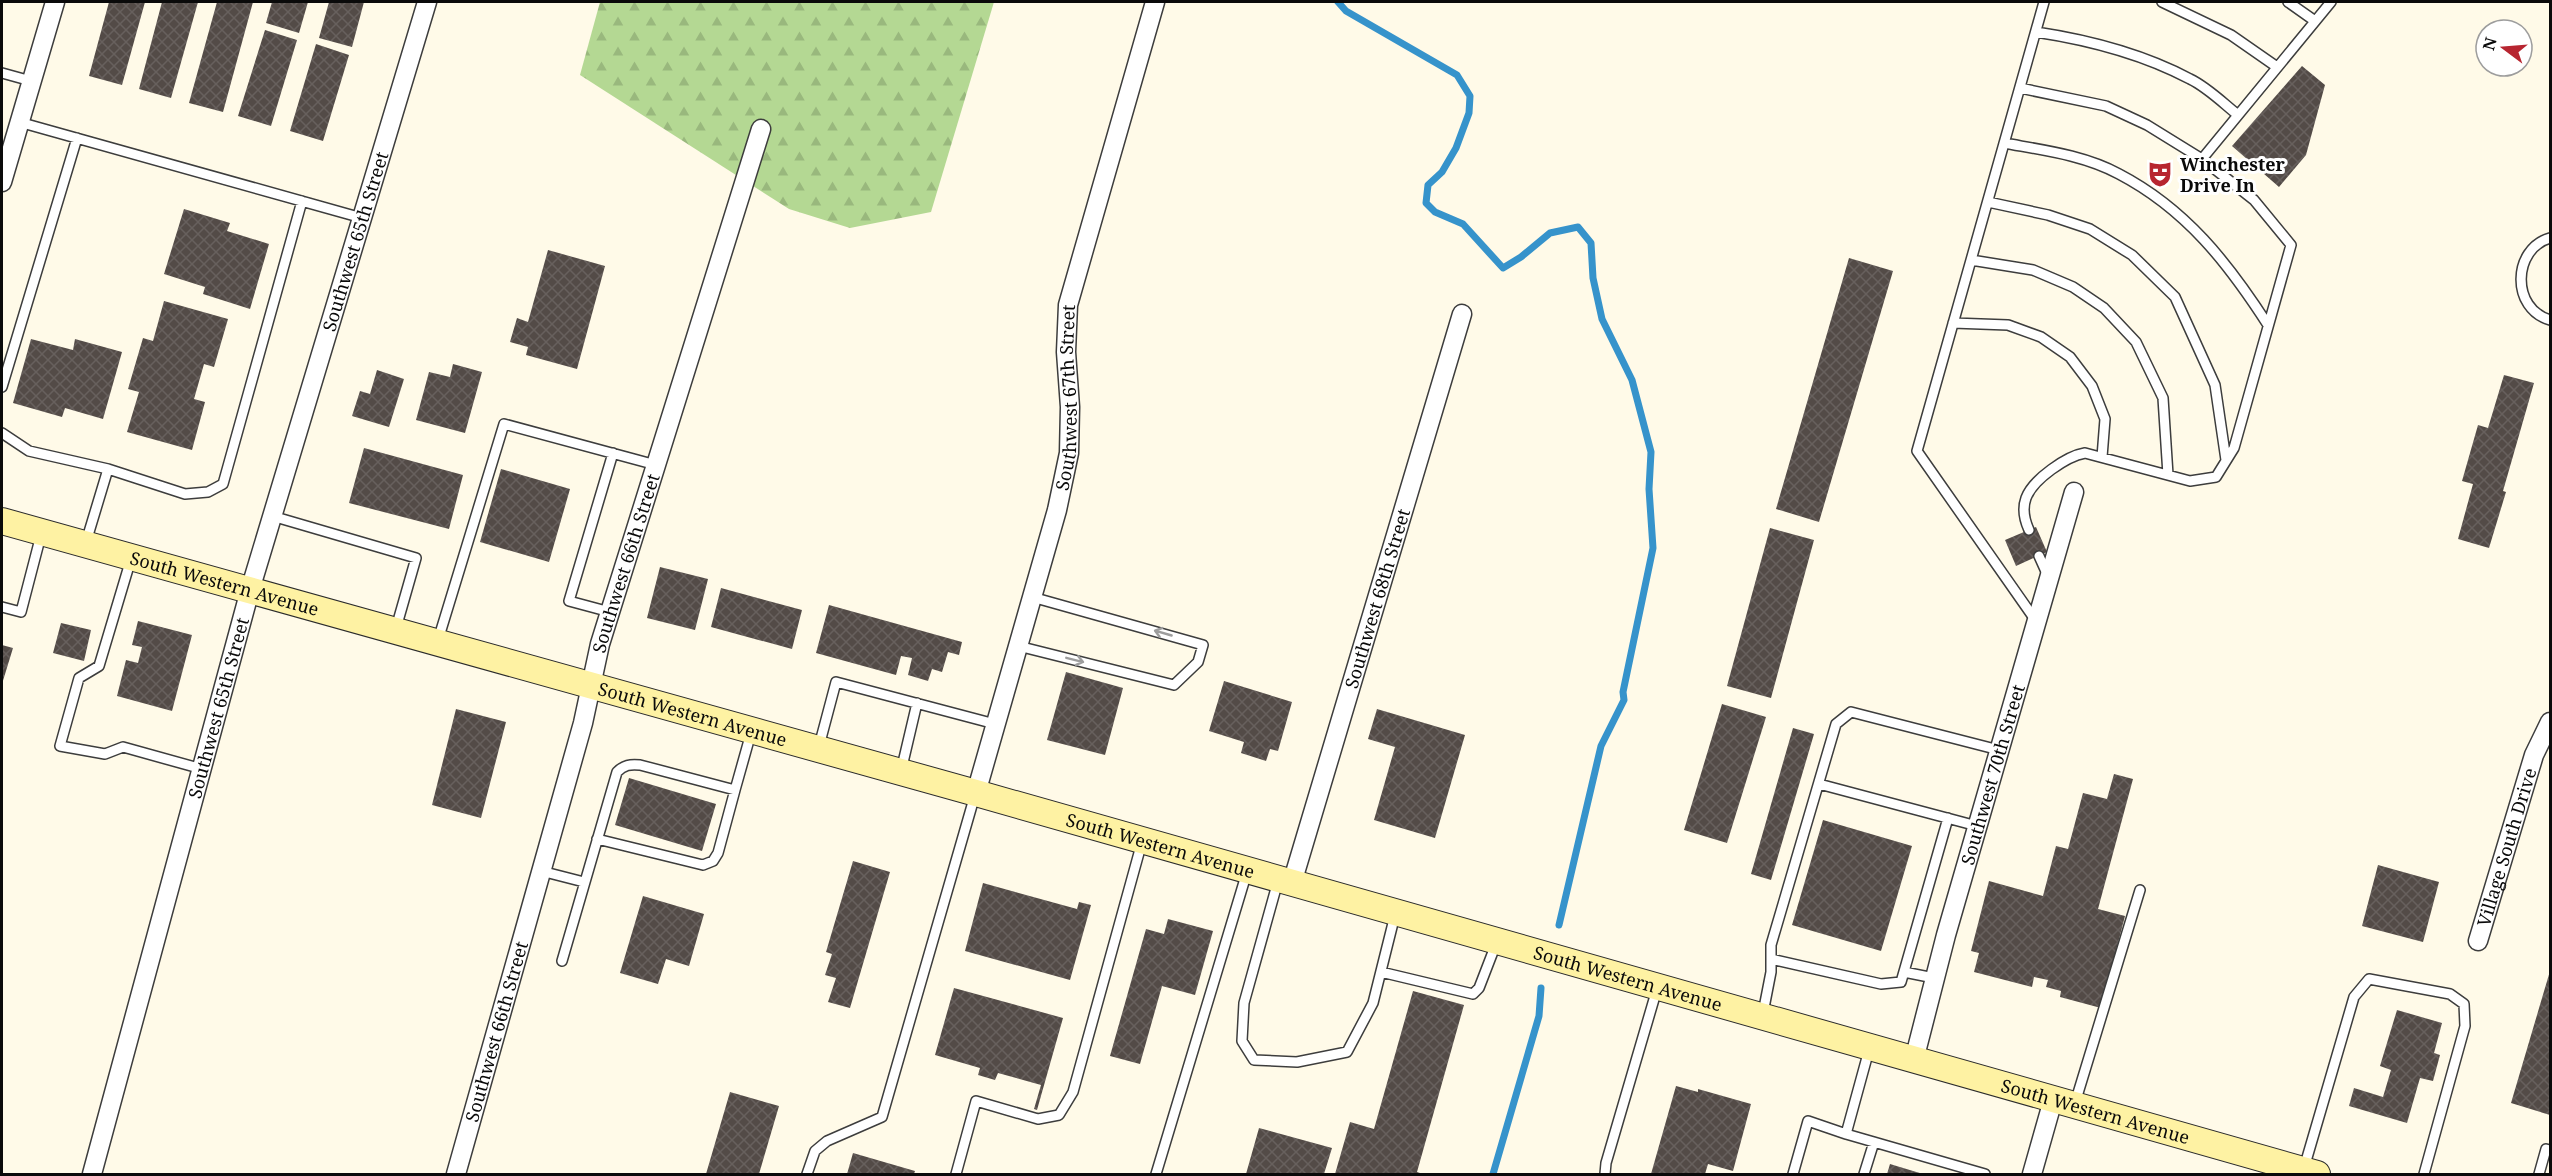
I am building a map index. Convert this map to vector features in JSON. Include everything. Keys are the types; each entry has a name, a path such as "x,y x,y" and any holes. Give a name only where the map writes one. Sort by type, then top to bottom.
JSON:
{"main road":[{"name":"South Western Avenue","path":"2,520 1143,840 2310,1172"}],"street":[{"path":"2,182 55,2"},
{"name":"Southwest 65th Street","path":"92,1174 250,590 426,2"},
{"name":"Southwest 67th Street","path":"976,793 1057,510 1069,453 1070,407 1066,352 1068,305 1155,2"},
{"name":"Southwest 66th Street","path":"456,1174 583,723 610,612 761,129"},
{"name":"Southwest 68th Street","path":"1285,881 1462,315"},
{"name":"Southwest 70th Street","path":"1914,1060 1977,826 2074,492"},
{"name":"Village South Drive","path":"2478,941 2542,757 2550,722"},
{"path":"2032,1174 2064,1103"}],"lane":[{"path":"2036,621 1917,451 2044,2"},
{"path":"2162,2 2177,7 2231,35 2277,67"},
{"path":"2289,2 2315,21"},
{"path":"2202,159 2331,2"},
{"path":"2036,32 2088,41 2141,57 2192,80 2238,115"},
{"path":"2,73 31,81"},
{"path":"2020,87 2106,106 2147,125 2202,159 2254,200 2291,245 2235,448 2216,477 2190,481 2085,453 2073,455 2042,477 2026,496 2023,518 2029,530"},
{"path":"19,122 362,218"},
{"path":"2,387 77,138"},
{"path":"2004,143 2072,156 2119,174 2163,203 2202,235 2236,276 2268,326"},
{"path":"2,433 29,451 108,469 185,494 208,492 223,484 302,201"},
{"path":"1988,202 2048,215 2090,229 2132,255 2175,297 2215,386 2226,460"},
{"path":"2550,238 2540,241 2529,251 2520,280 2524,296 2534,312 2550,320"},
{"path":"1971,260 2032,270 2073,287 2104,308 2136,342 2163,398 2168,475"},
{"path":"1953,323 2008,325 2041,337 2070,357 2092,386 2105,419 2102,457"},
{"path":"438,642 504,424 656,465"},
{"path":"610,612 569,601 613,453"},
{"path":"86,544 108,469"},
{"path":"272,516 416,558 396,631"},
{"path":"2,606 21,612 42,532"},
{"path":"2039,555 2049,578"},
{"path":"132,557 99,666 80,678 60,746 105,754 123,747 202,768"},
{"path":"1018,646 1174,685 1198,662 1203,645 1032,597"},
{"path":"818,749 836,682 995,724"},
{"path":"900,772 917,703"},
{"path":"1762,1017 1771,972 1771,945 1836,724 1851,712 1999,750"},
{"path":"597,839 703,865 713,861 718,853 752,730"},
{"path":"562,961 617,772 622,767 632,764 640,765 735,790"},
{"path":"1819,784 1977,826"},
{"path":"807,1174 815,1151 826,1141 882,1117 976,793"},
{"path":"1771,959 1881,984 1901,982 1948,819"},
{"path":"956,1174 976,1101 1038,1119 1059,1115 1066,1105 1072,1092 1143,840"},
{"path":"1156,1174 1248,870"},
{"path":"542,871 584,882"},
{"path":"1285,881 1244,1003 1242,1041 1254,1060 1297,1062 1347,1052 1373,1004 1396,913"},
{"path":"2064,1103 2140,890"},
{"path":"1381,972 1473,994 1479,988 1497,941"},
{"path":"1904,972 1935,978"},
{"path":"2310,1172 2354,997 2369,979 2450,994 2464,1004 2465,1026 2424,1174"},
{"path":"1605,1174 1606,1163 1658,987"},
{"path":"1846,1134 1869,1047"},
{"path":"1793,1174 1808,1121 1985,1174"},
{"path":"1864,1174 1874,1142"},
{"path":"2539,1174 2546,1149 2550,1150"}],"green space":[{"path":"600,2 994,2 931,212 850,228 789,209 580,75"}],"building":[{"path":"109,2 145,2 122,85 89,76"},
{"path":"162,2 198,2 171,98 139,89"},
{"path":"217,2 253,2 223,112 189,103"},
{"path":"272,2 308,2 299,33 266,23"},
{"path":"329,2 364,2 352,47 319,38"},
{"path":"265,30 297,40 271,126 238,116"},
{"path":"316,44 349,55 323,141 290,131"},
{"path":"2302,66 2325,85 2306,155 2279,187 2232,146"},
{"path":"184,209 230,223 227,231 269,244 250,309 203,294 205,287 164,274"},
{"path":"548,250 605,266 577,369 526,355 528,347 510,342 517,318 528,322"},
{"path":"1849,258 1893,271 1819,522 1776,509"},
{"path":"164,301 228,319 214,367 204,364 194,399 205,402 192,450 127,432 139,392 128,389 143,338 153,341"},
{"path":"31,339 73,350 75,339 122,352 103,419 65,408 62,417 13,403"},
{"path":"453,364 482,372 465,433 416,420 429,372 450,377"},
{"path":"377,370 404,379 389,427 352,416 360,391 370,394"},
{"path":"2504,375 2534,383 2489,548 2458,539 2473,484 2462,481 2478,425 2488,428"},
{"path":"364,448 463,475 449,529 349,503"},
{"path":"501,469 570,489 549,562 480,542"},
{"path":"2036,527 2047,552 2016,566 2005,540"},
{"path":"1770,528 1814,540 1771,698 1727,686"},
{"path":"660,567 708,579 695,630 647,618"},
{"path":"721,588 802,610 792,649 711,627"},
{"path":"829,605 962,642 959,655 948,652 942,672 932,669 928,681 908,675 912,658 901,656 896,675 816,653"},
{"path":"138,621 192,635 172,711 117,696 126,660 138,663 142,647 132,645"},
{"path":"61,623 91,630 84,661 53,653"},
{"path":"2,645 13,648 2,684"},
{"path":"1066,672 1123,688 1105,755 1047,740"},
{"path":"1224,681 1292,702 1278,751 1270,749 1266,761 1241,753 1244,742 1209,731"},
{"path":"1722,704 1766,717 1727,843 1684,830"},
{"path":"456,709 506,722 481,818 432,805"},
{"path":"1377,709 1465,735 1435,838 1374,820 1395,747 1368,739"},
{"path":"1793,728 1814,734 1771,880 1751,874"},
{"path":"2114,774 2133,779 2098,909 2125,916 2101,1008 2060,997 2061,991 2046,987 2048,980 2034,977 2032,987 1974,972 1979,953 1971,951 1989,881 2043,896 2056,846 2068,849 2083,793 2107,799"},
{"path":"629,778 716,804 702,851 615,825"},
{"path":"1823,820 1912,846 1881,951 1792,925"},
{"path":"853,861 890,872 850,1008 828,1002 836,978 825,975 832,954 826,952"},
{"path":"2378,865 2439,882 2423,942 2362,926"},
{"path":"983,883 1077,909 1079,902 1091,905 1070,980 965,951"},
{"path":"643,896 704,914 689,966 666,959 658,984 620,973"},
{"path":"1168,919 1213,931 1195,995 1162,986 1140,1064 1110,1056 1146,929 1164,934"},
{"path":"2550,971 2550,1115 2511,1103"},
{"path":"954,988 1063,1018 1037,1110 1034,1109 1041,1085 998,1073 995,1080 978,1075 980,1068 935,1055"},
{"path":"1413,991 1464,1005 1417,1172 1423,1174 1335,1174 1350,1122 1374,1129"},
{"path":"2397,1010 2442,1023 2434,1053 2440,1055 2433,1081 2420,1078 2407,1123 2349,1106 2354,1088 2383,1097 2391,1070 2380,1066"},
{"path":"1676,1086 1698,1092 1698,1089 1751,1104 1733,1171 1708,1164 1705,1174 1651,1174"},
{"path":"730,1092 779,1106 759,1174 706,1174"},
{"path":"1259,1128 1332,1148 1324,1174 1246,1174"},
{"path":"853,1153 915,1171 914,1174 847,1174"},
{"path":"1890,1164 1923,1174 1887,1174"}],"waterway":[{"path":"1338,2 1346,11 1457,75 1470,96 1469,113 1456,148 1442,172 1428,185 1426,203 1435,212 1463,224 1503,268 1521,257 1550,233 1578,227 1591,243 1593,278 1602,319 1632,380 1651,452 1649,489 1653,548 1623,692 1624,700 1601,746 1559,925"},
{"path":"1493,1174 1539,1016 1541,988"}],"place":[{"name":"Winchester Drive In","path":"2160,174"}]}
